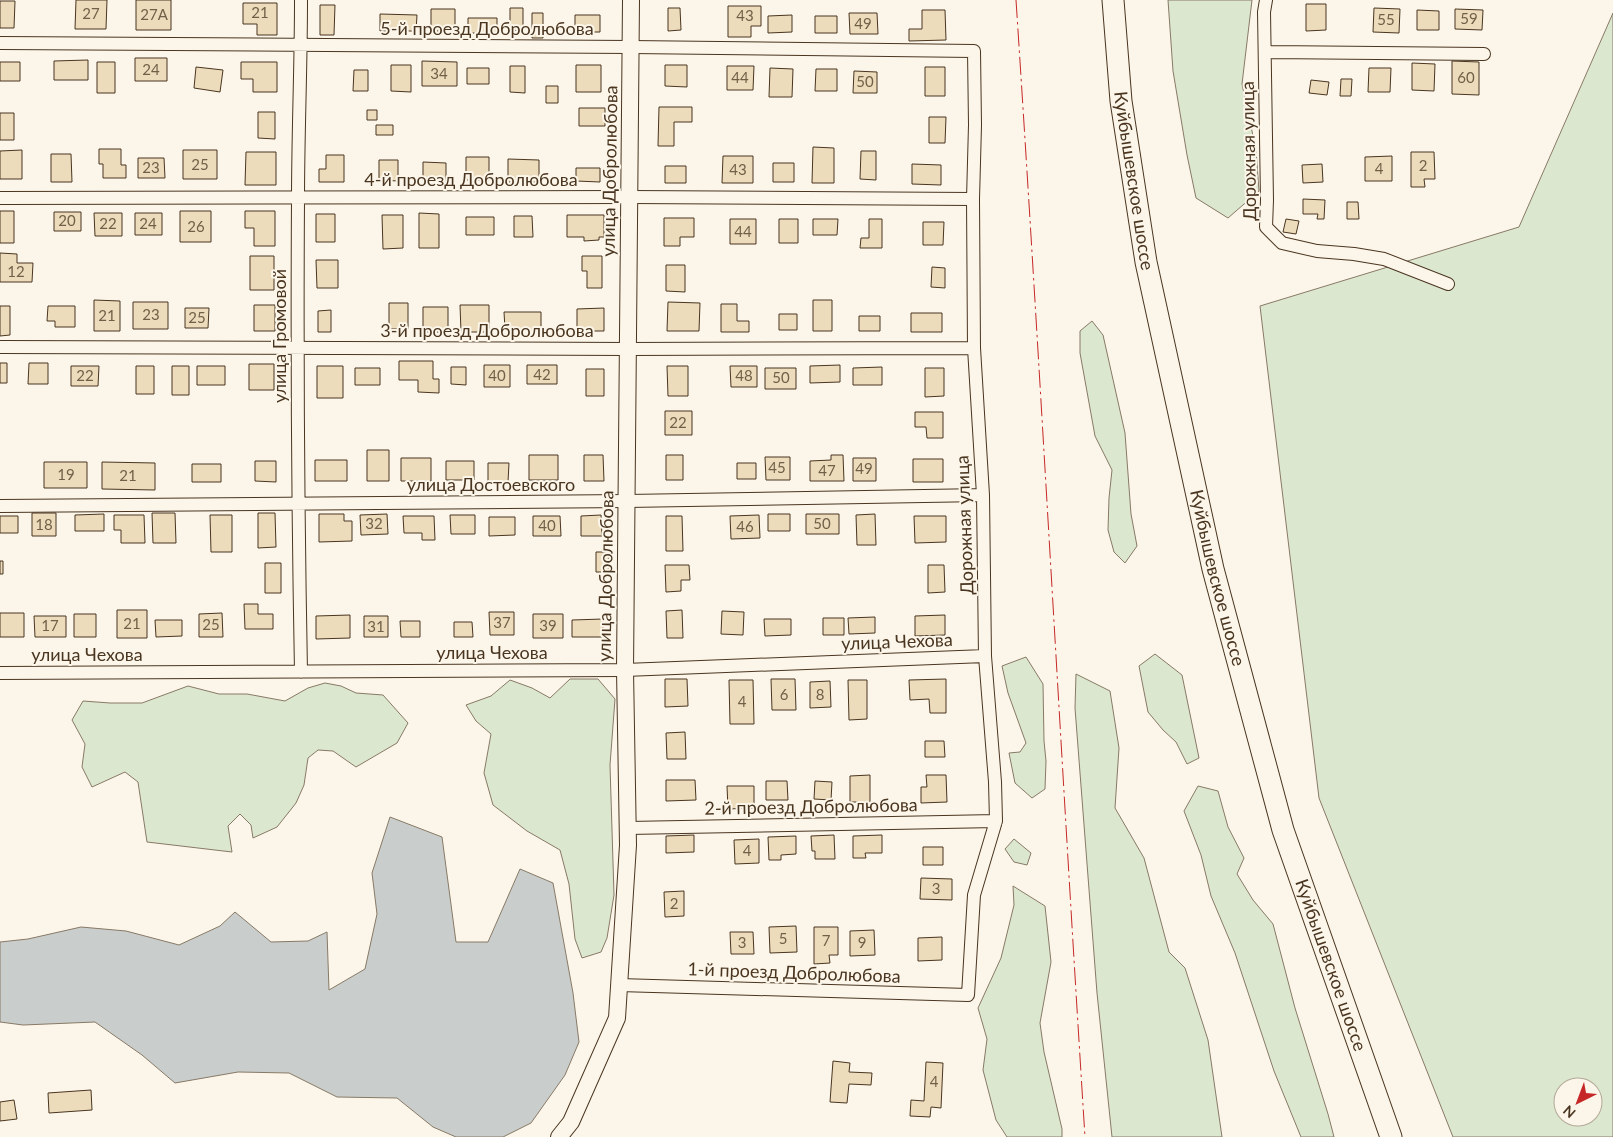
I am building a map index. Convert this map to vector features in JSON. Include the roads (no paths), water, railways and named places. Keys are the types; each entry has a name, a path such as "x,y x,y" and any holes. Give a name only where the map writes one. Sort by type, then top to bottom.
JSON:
{"highway":[{"name":"Куйбышевское шоссе","path":"1113,0 1122,101 1146,262 1213,569 1283,830 1391,1137"}],"street":[{"name":"улица Громовой","path":"300,0 298,504 301,672"},
{"name":"улица Добролюбова","path":"559,1137 571,1122 617,1018 628,845 625,670 632,0"},
{"name":"Дорожная улица","path":"1266,0 1264,12 1266,227 1282,243 1317,251 1384,259 1448,284"},
{"name":"5-й проезд Добролюбова","path":"0,43 974,51"},
{"name":"Дорожная улица","path":"968,995 974,895 996,821 995,782 985,656 983,495 974,348 974,51"},
{"path":"1265,52 1484,54"},
{"name":"4-й проезд Добролюбова","path":"0,198 630,197 973,199"},
{"name":"3-й проезд Добролюбова","path":"0,347 974,348"},
{"name":"улица Достоевского","path":"0,506 626,501 983,495"},
{"name":"улица Чехова","path":"0,673 625,670 985,656"},
{"name":"2-й проезд Добролюбова","path":"628,828 996,821"},
{"name":"1-й проезд Добролюбова","path":"619,985 968,995"}]}
